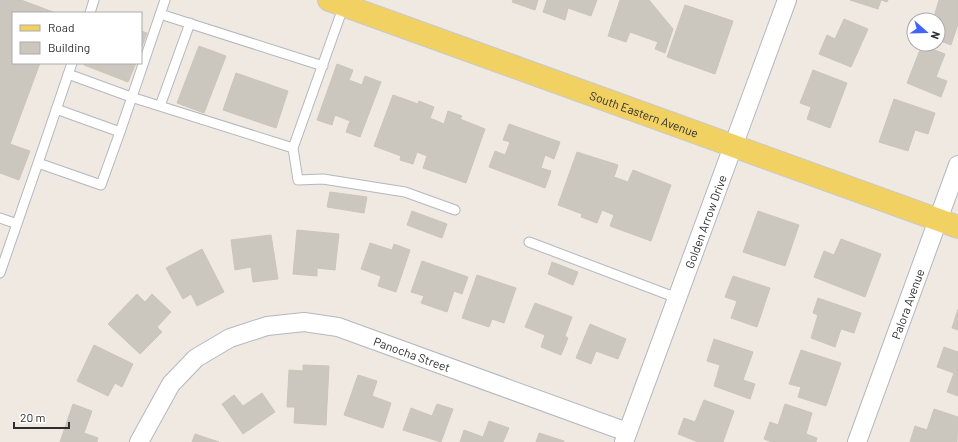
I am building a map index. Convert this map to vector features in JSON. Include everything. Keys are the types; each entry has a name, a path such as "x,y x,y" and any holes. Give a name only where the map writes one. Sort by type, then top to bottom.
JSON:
{"main road":[{"name":"South Eastern Avenue","path":"337,3 948,223"}],"street":[{"name":"Golden Arrow Drive","path":"626,437 787,0"},
{"name":"Palora Avenue","path":"858,442 948,223 958,165"},
{"name":"Panocha Street","path":"139,442 171,384 196,358 230,338 267,326 304,322 338,327 626,437"}],"lane":[{"path":"90,12 94,0"},
{"path":"38,163 101,185 165,0"},
{"path":"337,3 323,66 293,148 298,180 323,179 405,192 455,210"},
{"path":"160,14 323,66"},
{"path":"160,106 190,23"},
{"path":"0,273 72,64"},
{"path":"68,74 132,97 293,148"},
{"path":"56,110 120,132"},
{"path":"0,218 17,224"},
{"path":"529,242 677,298"}],"building":[{"path":"0,0 21,0 53,12 12,12 12,64 40,64 10,144 30,151 19,180 0,173"},
{"path":"513,0 538,0 535,10 512,2"},
{"path":"547,0 597,0 591,16 568,8 565,20 543,12"},
{"path":"620,0 649,0 673,29 665,53 655,49 658,42 630,32 626,42 608,36"},
{"path":"850,0 881,0 878,9"},
{"path":"939,0 958,0 958,24 951,45 946,43 946,12 935,12"},
{"path":"685,5 733,21 715,74 667,57"},
{"path":"844,19 868,29 851,67 819,54 827,35 835,39"},
{"path":"142,31 147,33 142,46"},
{"path":"199,46 226,56 204,113 177,103"},
{"path":"919,52 940,52 945,54 936,77 947,81 941,97 907,83"},
{"path":"84,64 136,64 128,82"},
{"path":"337,64 353,70 349,80 362,85 365,76 381,82 360,137 346,132 350,121 335,115 332,125 317,120"},
{"path":"813,70 847,83 830,128 807,119 811,107 800,103"},
{"path":"236,73 288,91 276,128 223,110"},
{"path":"393,95 418,104 419,101 434,107 430,118 444,124 448,111 462,116 460,119 485,129 466,183 423,168 427,156 417,152 413,164 400,160 401,156 374,146"},
{"path":"894,99 935,113 928,134 915,130 908,151 879,142"},
{"path":"509,124 560,142 554,159 545,155 541,168 551,171 545,188 489,167 495,151 505,155 510,142 503,140"},
{"path":"577,152 618,165 614,177 628,182 633,170 671,185 651,241 610,226 614,215 602,210 597,223 581,217 582,214 558,205"},
{"path":"330,192 367,197 364,213 327,207"},
{"path":"412,211 447,224 442,238 407,225"},
{"path":"758,211 799,225 785,266 743,252"},
{"path":"297,230 339,234 335,270 317,268 317,276 293,274"},
{"path":"271,235 278,279 253,282 251,267 235,270 231,240"},
{"path":"841,239 881,254 865,297 814,277 824,251 834,255"},
{"path":"370,243 392,250 394,244 410,250 396,292 378,286 381,276 361,269"},
{"path":"202,249 224,292 197,306 191,294 183,299 166,268"},
{"path":"422,261 468,277 462,294 454,291 447,312 421,303 424,296 411,292"},
{"path":"552,262 578,272 573,285 548,274"},
{"path":"477,275 516,288 504,323 492,319 489,327 462,318"},
{"path":"733,276 770,288 757,327 731,318 737,301 725,297"},
{"path":"137,294 145,302 152,294 171,312 157,327 162,332 140,354 108,324"},
{"path":"818,298 861,313 854,333 841,329 835,347 811,338 818,315 813,313"},
{"path":"535,303 572,317 565,336 568,338 561,355 541,347 545,335 525,327"},
{"path":"958,309 958,330 952,328"},
{"path":"590,324 626,339 618,359 596,351 591,364 576,358"},
{"path":"714,339 753,352 743,380 755,384 750,399 714,386 720,365 707,361"},
{"path":"94,345 133,364 122,387 115,383 108,396 77,381"},
{"path":"944,347 958,352 958,396 947,392 954,373 937,367"},
{"path":"801,350 841,363 826,406 798,397 801,387 789,384"},
{"path":"303,365 329,366 326,425 294,423 295,407 287,407 289,370 303,371"},
{"path":"358,375 377,381 372,396 391,403 383,428 344,415"},
{"path":"262,393 275,412 243,434 222,404 234,395 243,406"},
{"path":"704,400 734,411 723,442 698,442 678,434 684,418 695,422"},
{"path":"73,404 92,411 84,433 98,438 97,442 60,442"},
{"path":"437,404 453,409 441,442 403,430 411,408 432,416"},
{"path":"785,404 812,413 806,434 817,438 816,442 772,442 764,439 770,422 778,425"},
{"path":"934,409 958,417 957,442 910,442 915,426 927,430"},
{"path":"489,421 509,428 503,442 460,442 464,430 483,437"},
{"path":"539,433 564,441 564,442 536,442"},
{"path":"195,434 219,442 192,442"}]}
